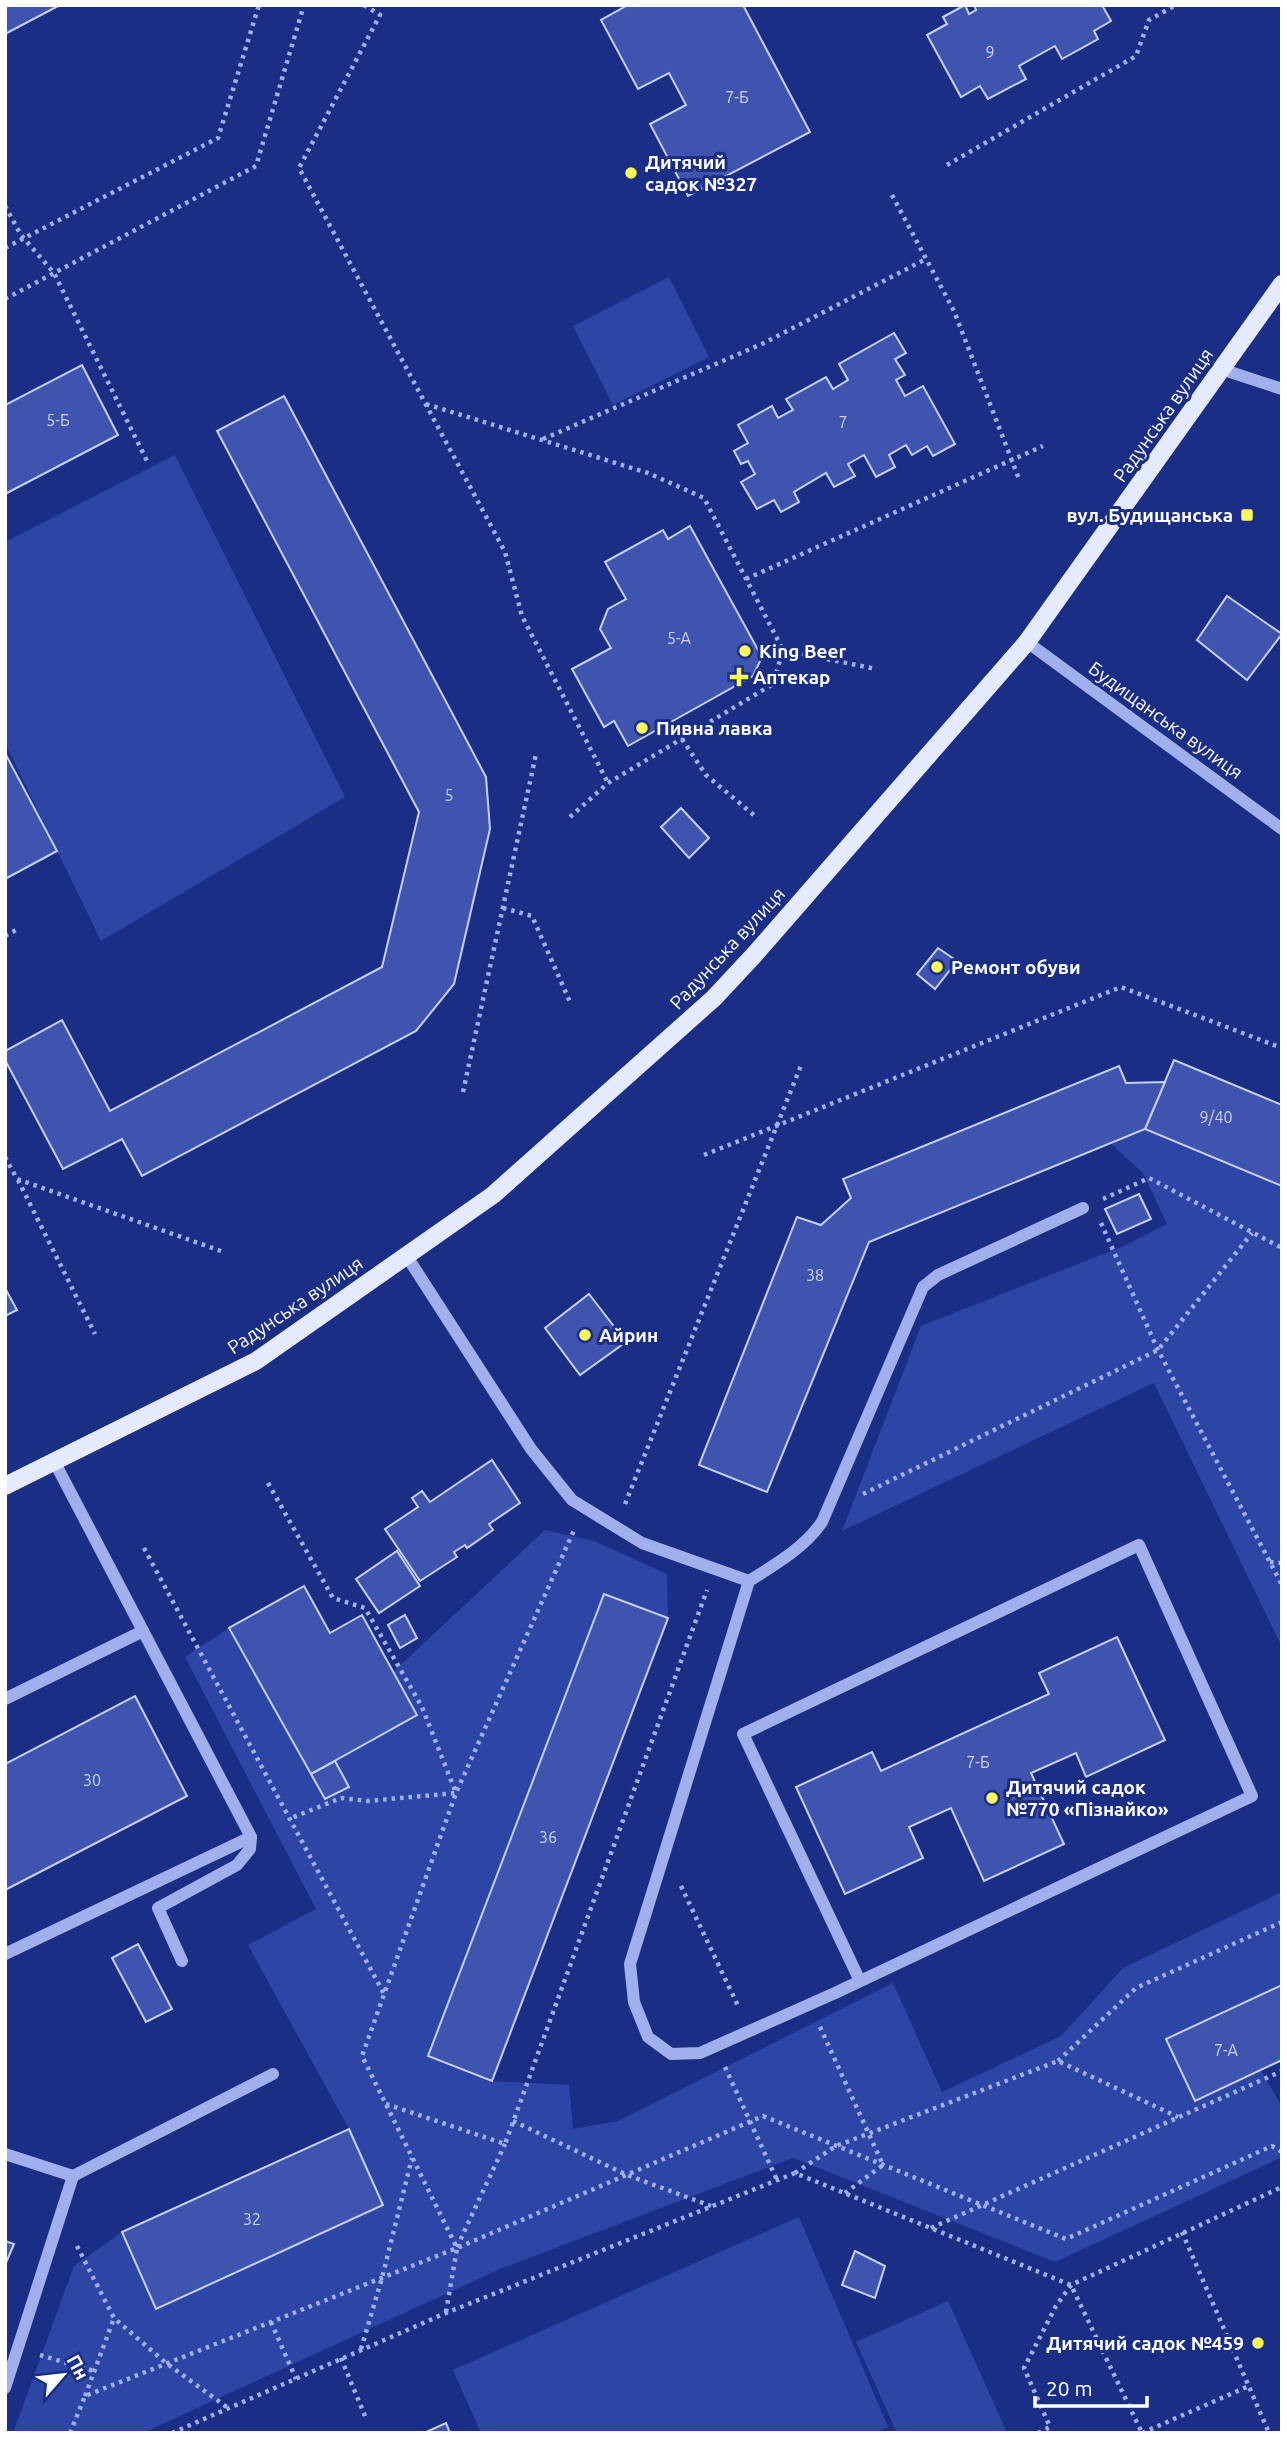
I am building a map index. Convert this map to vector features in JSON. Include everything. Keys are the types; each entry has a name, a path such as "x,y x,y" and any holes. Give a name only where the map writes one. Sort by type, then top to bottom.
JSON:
{"main road":[{"name":"Радунська вулиця","path":"5,1486 256,1361 493,1195 714,998 1027,642 1282,284"}],"street":[{"path":"1221,369 1282,389"},
{"name":"Будищанська вулиця","path":"1027,642 1282,829"},
{"path":"860,1981 743,1734 1139,1545 1252,1796 860,1981 700,2053 671,2054 648,2037 634,2002 630,1964 749,1581 804,1543 818,1528 923,1287 938,1275 1088,1206"},
{"path":"406,1255 531,1449 572,1500 642,1544 749,1581"},
{"path":"54,1461 251,1837 250,1849 237,1865 158,1908 183,1961"},
{"path":"5,1699 143,1631"},
{"path":"5,1955 251,1837"},
{"path":"5,2154 73,2176 273,2074"},
{"path":"5,2388 73,2176"}],"path":[{"path":"5,248 218,138 259,5"},
{"path":"5,299 256,166 304,5"},
{"path":"364,5 380,15 299,168 505,552 522,617 608,783"},
{"path":"947,165 1136,57 1149,20 1176,5"},
{"path":"892,195 954,311 1019,479"},
{"path":"5,206 21,235 54,274 147,461"},
{"path":"542,439 764,343 926,259"},
{"path":"425,404 648,472 704,499 783,650 773,684 608,783 570,817"},
{"path":"746,579 1043,446"},
{"path":"783,650 876,669"},
{"path":"682,739 706,775 755,816"},
{"path":"463,1092 536,754"},
{"path":"503,908 532,916 570,1002"},
{"path":"5,936 18,929"},
{"path":"704,1155 1121,987 1282,1048"},
{"path":"615,1527 802,1063"},
{"path":"5,1157 95,1334"},
{"path":"1282,1248 1149,1178 1088,1206 1158,1350 1282,1585"},
{"path":"17,1179 221,1251"},
{"path":"826,1512 1158,1350 1252,1233"},
{"path":"268,1483 333,1598 365,1608 422,1707 456,1793"},
{"path":"457,2248 362,2056 456,1793 568,1541 585,1509"},
{"path":"144,1548 384,1994"},
{"path":"1270,1562 1282,1563"},
{"path":"446,2313 457,2248 505,2144 708,1586 712,1568"},
{"path":"289,1819 341,1798 368,1801 456,1793"},
{"path":"665,1853 750,2031"},
{"path":"172,2433 446,2313 795,2173 836,2146 1058,2061 1136,1988 1282,1922"},
{"path":"810,2004 883,2165"},
{"path":"716,2046 777,2180"},
{"path":"1058,2061 1178,2117"},
{"path":"931,2228 1282,2071"},
{"path":"385,2103 505,2144"},
{"path":"85,2396 457,2248 763,2116 1066,2239 1272,2146 1282,2152"},
{"path":"513,2122 627,2175 711,2206"},
{"path":"361,2350 412,2157"},
{"path":"845,2193 883,2165"},
{"path":"795,2173 1071,2285 1142,2433 1249,2386"},
{"path":"1038,2433 1050,2427 1024,2368 1056,2306 1071,2285 1282,2188"},
{"path":"61,2213 114,2318 166,2363 228,2408"},
{"path":"1182,2232 1269,2433"},
{"path":"70,2433 114,2318"},
{"path":"271,2322 296,2379"},
{"path":"18,2349 94,2371"},
{"path":"341,2358 365,2417"}],"shaded area":[{"path":"669,277 709,357 613,405 573,326"},
{"path":"175,455 345,797 101,941 5,743 5,542"},
{"path":"1145,1129 1282,1186 1282,1647 1154,1383 842,1531 921,1326 1126,1245 1167,1224 1143,1173 1110,1143"},
{"path":"545,1530 594,1541 667,1574 668,1618 604,1594 428,2057 492,2081 569,2085 573,2129 618,2121 893,1983 942,2092 1061,2036 1123,1968 1282,1892 1282,1985 1167,2040 1195,2101 1261,2070 1282,2107 1282,2157 1055,2262 793,2158 500,2269 143,2433 13,2433 74,2266 122,2232 156,2308 349,2129 248,1945 316,1909 185,1657 229,1628 325,1799 348,1786 335,1761 417,1715 393,1672"},
{"path":"799,2217 888,2427 875,2433 481,2433 453,2370"},
{"path":"948,2301 1007,2433 897,2433 856,2342"}],"building":[{"path":"5,5 60,5 5,34"},
{"path":"628,5 743,5 810,132 688,196 650,124 686,105 669,73 638,89 601,20"},
{"path":"965,5 969,14 976,10 974,5 1102,5 1111,21 1094,31 1098,39 1062,59 1055,46 1019,66 1026,79 988,99 980,86 961,97 927,35 947,24 943,17"},
{"path":"894,333 906,353 895,359 905,375 896,380 905,396 923,386 955,444 933,456 927,446 912,455 906,445 889,455 895,467 876,477 864,455 848,464 855,476 834,487 826,473 794,492 799,502 781,512 774,500 757,509 741,482 755,474 748,461 741,464 734,451 748,443 738,425 772,406 778,418 793,410 786,399 826,377 833,389 848,380 839,364"},
{"path":"82,365 118,435 5,494 5,405"},
{"path":"284,396 486,777 490,829 454,984 416,1031 142,1176 122,1139 63,1169 5,1060 5,1051 62,1020 110,1111 382,967 419,812 217,431"},
{"path":"690,526 762,657 753,676 628,746 614,721 604,727 572,669 611,648 600,629 608,609 626,599 605,562 663,530 668,539"},
{"path":"1227,596 1282,634 1247,680 1197,640"},
{"path":"5,753 57,851 5,879"},
{"path":"681,808 709,838 689,858 661,827"},
{"name":"Ремонт обуви","path":"938,948 957,961 935,989 917,974"},
{"path":"1174,1060 1282,1105 1282,1186 1145,1129"},
{"path":"1119,1066 1126,1083 1165,1082 1145,1129 869,1242 767,1492 699,1465 797,1217 821,1225 851,1198 843,1179"},
{"path":"1139,1194 1151,1219 1117,1234 1105,1209"},
{"path":"5,1288 17,1310 5,1316"},
{"name":"Айрин","path":"589,1294 626,1342 580,1375 545,1328"},
{"path":"492,1460 520,1503 489,1524 493,1530 467,1548 465,1545 454,1552 457,1557 420,1581 385,1529 418,1507 412,1498 422,1491 430,1502"},
{"path":"397,1551 420,1586 379,1613 356,1579"},
{"path":"304,1586 330,1633 362,1615 417,1715 311,1774 229,1628"},
{"path":"604,1594 668,1618 492,2081 428,2056"},
{"path":"405,1615 417,1638 400,1648 388,1625"},
{"path":"1117,1637 1165,1740 1086,1777 1076,1753 1031,1773 1064,1844 984,1881 951,1808 909,1827 923,1858 845,1894 796,1787 872,1752 881,1771 1049,1694 1039,1673"},
{"path":"135,1696 187,1796 5,1890 5,1764"},
{"path":"335,1761 349,1787 325,1799 311,1774"},
{"path":"138,1944 172,2009 146,2022 112,1958"},
{"path":"1282,1985 1282,2060 1195,2101 1166,2039"},
{"path":"349,2129 383,2205 156,2309 122,2232"},
{"path":"5,2241 14,2244 5,2265"},
{"path":"855,2251 885,2266 875,2298 842,2285"},
{"path":"446,2423 450,2433 424,2433"}],"place":[{"name":"Дитячий садок №327","path":"631,173"},
{"name":"вул. Будищанська","path":"1247,515"},
{"name":"King Beer","path":"745,651"},
{"name":"Аптекар","path":"739,677"},
{"name":"Пивна лавка","path":"642,728"},
{"name":"Ремонт обуви","path":"937,967"},
{"name":"Айрин","path":"585,1335"},
{"name":"Дитячий садок №770 «Пізнайко»","path":"992,1798"},
{"name":"Дитячий садок №459","path":"1258,2343"}]}
